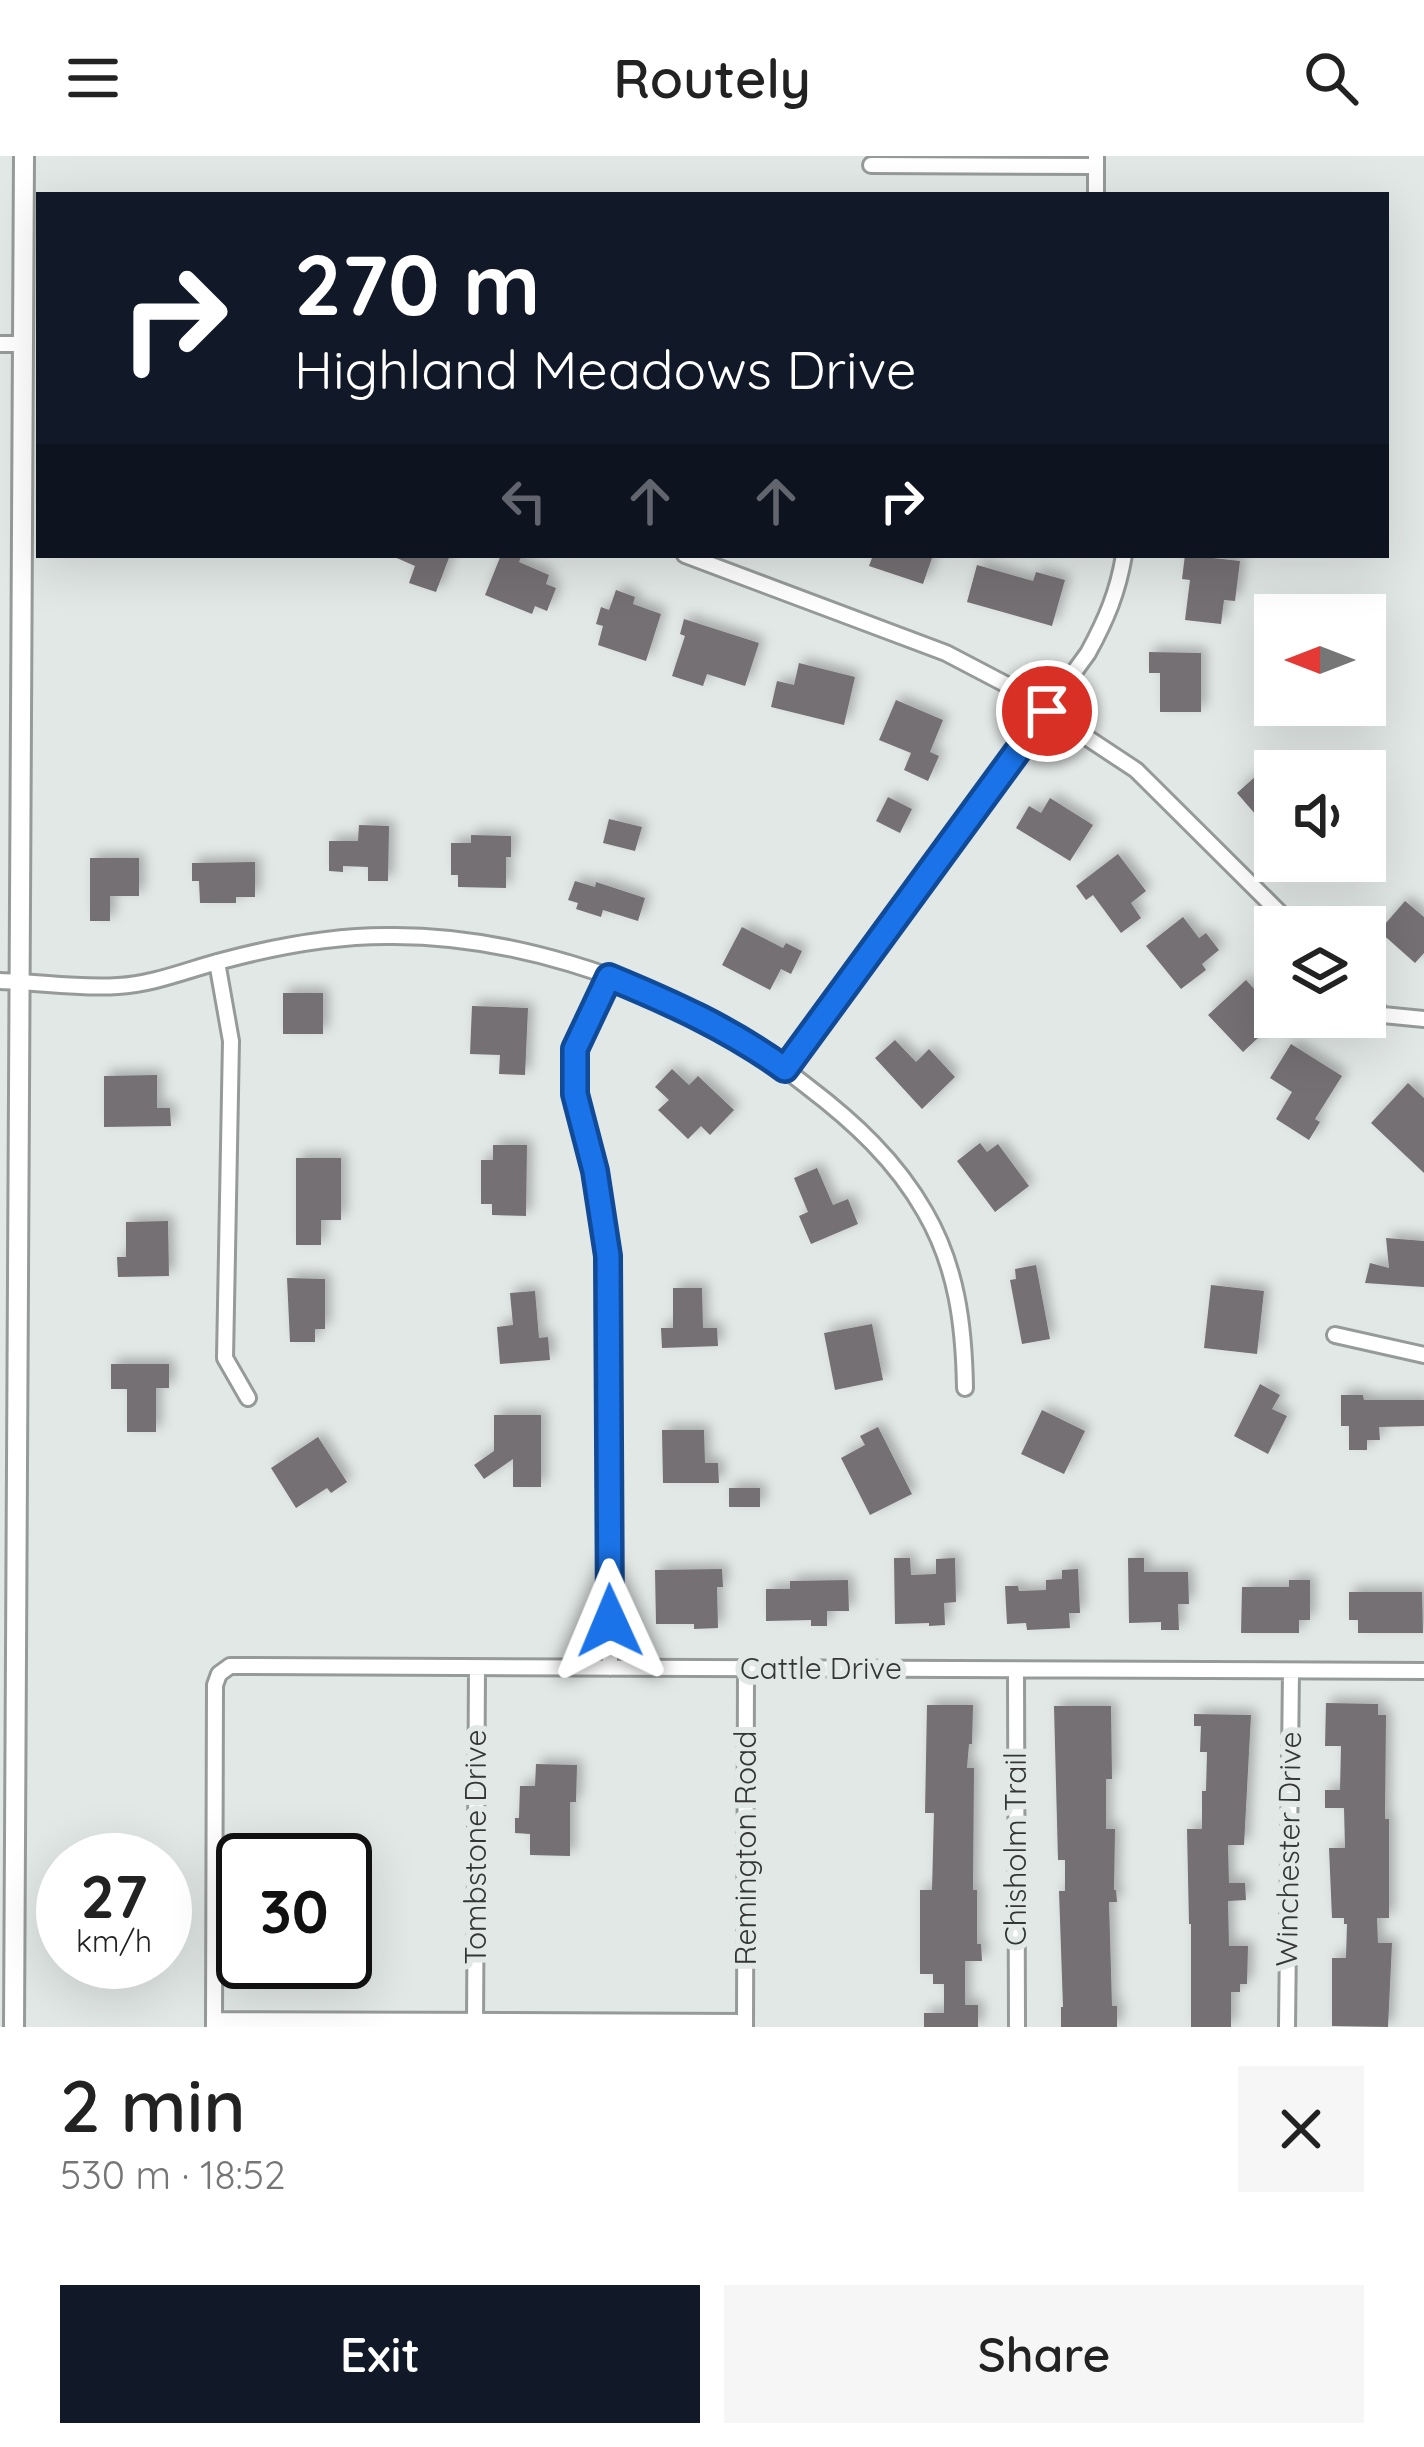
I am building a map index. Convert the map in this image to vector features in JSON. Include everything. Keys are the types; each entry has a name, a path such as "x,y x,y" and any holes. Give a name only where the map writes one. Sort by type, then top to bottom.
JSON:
{"street":[{"path":"14,2027 10,981 24,156"},
{"path":"871,165 1096,161 1096,192"},
{"path":"0,344 23,344"},
{"path":"694,558 946,653 1009,686 1136,770 1273,906"},
{"path":"785,1069 1088,652 1108,616 1123,558"},
{"path":"10,981 118,986 171,977 266,949 322,940 421,936 532,953 609,977 737,1036 837,1109 892,1162 928,1215 954,1280 964,1333 965,1388"},
{"path":"217,962 231,1040 225,1358 248,1398"},
{"path":"609,977 575,1049 575,1094 595,1171 608,1256 610,1668"},
{"path":"1386,1015 1424,1019"},
{"path":"1335,1335 1424,1355"},
{"name":"Cattle Drive","path":"214,2024 215,1685 219,1674 230,1666 1424,1671"},
{"name":"Tombstone Drive","path":"475,2024 476,1668"},
{"name":"Remington Road","path":"746,1669 746,2024"},
{"name":"Chisholm Trail","path":"1016,1671 1017,2027"},
{"name":"Winchester Drive","path":"1287,2027 1291,1671"},
{"path":"214,2024 746,2024"}],"building":[{"path":"397,558 449,558 436,592 409,583 415,566"},
{"path":"500,558 521,558 519,562 549,575 546,584 556,588 547,611 535,606 532,614 485,595"},
{"path":"872,558 932,558 923,584 869,566"},
{"path":"1185,558 1240,561 1235,601 1224,600 1221,624 1185,620 1190,580 1182,579"},
{"path":"977,565 1033,581 1036,572 1065,580 1052,626 967,602"},
{"path":"616,590 635,597 633,604 661,614 646,661 598,645 603,626 596,624 601,607 609,610"},
{"path":"684,619 759,643 745,686 707,674 703,686 672,676 685,636 680,634"},
{"path":"1149,652 1201,653 1201,712 1160,712 1160,673 1149,673"},
{"path":"799,663 855,677 844,725 771,707 777,681 794,685"},
{"path":"896,700 943,720 930,752 939,756 928,781 904,770 911,753 879,740"},
{"path":"1254,778 1254,813 1237,793"},
{"path":"888,797 912,809 900,833 876,821"},
{"path":"1050,798 1093,825 1070,861 1016,828 1029,806 1041,813"},
{"path":"609,819 642,827 635,851 603,843"},
{"path":"359,825 389,826 388,881 368,881 368,867 329,871 329,841 358,841"},
{"path":"471,835 511,836 506,888 458,887 458,875 451,875 451,843 471,843"},
{"path":"1118,854 1146,891 1131,903 1141,918 1121,933 1093,895 1086,900 1076,886"},
{"path":"90,858 139,858 139,896 110,896 110,921 90,921"},
{"path":"255,862 255,897 236,897 236,903 200,903 192,863"},
{"path":"575,881 595,887 596,882 645,898 638,921 603,910 601,917 576,909 578,903 568,900"},
{"path":"1405,901 1424,917 1424,953 1415,963 1386,937 1386,923"},
{"path":"1183,917 1199,938 1206,933 1219,950 1202,964 1206,970 1181,989 1146,946"},
{"path":"742,927 783,948 786,943 802,951 791,974 781,969 770,990 722,965"},
{"path":"1246,980 1254,989 1254,1038 1258,1038 1243,1052 1208,1015"},
{"path":"283,993 323,993 323,1034 283,1034"},
{"path":"472,1006 528,1008 525,1075 499,1074 500,1055 470,1054"},
{"path":"895,1040 916,1062 929,1049 955,1077 922,1109 875,1058"},
{"path":"1291,1044 1342,1076 1315,1119 1320,1122 1309,1140 1276,1119 1292,1092 1270,1078"},
{"path":"672,1069 689,1085 698,1076 734,1110 710,1135 701,1126 688,1139 658,1110 669,1100 655,1087"},
{"path":"157,1075 157,1108 170,1108 171,1126 104,1127 104,1076"},
{"path":"1408,1083 1424,1098 1424,1173 1371,1123"},
{"path":"980,1143 987,1152 998,1144 1029,1186 995,1212 957,1161"},
{"path":"493,1145 527,1145 526,1216 492,1215 492,1204 481,1204 481,1160 493,1160"},
{"path":"296,1158 341,1158 341,1220 321,1220 321,1245 296,1245"},
{"path":"817,1168 833,1205 848,1199 858,1224 811,1244 799,1216 808,1212 794,1178"},
{"path":"168,1221 169,1276 118,1277 117,1257 126,1257 126,1222"},
{"path":"1386,1238 1424,1241 1424,1287 1365,1283 1370,1263 1389,1268"},
{"path":"1036,1265 1050,1339 1022,1344 1010,1280 1016,1279 1015,1269"},
{"path":"287,1278 325,1279 325,1329 315,1329 315,1342 290,1342"},
{"path":"1211,1285 1264,1291 1257,1354 1204,1348"},
{"path":"673,1288 702,1288 703,1328 717,1328 718,1346 662,1348 661,1328 673,1328"},
{"path":"535,1291 539,1338 548,1337 550,1360 500,1364 497,1327 513,1325 510,1293"},
{"path":"872,1324 883,1380 835,1390 824,1333"},
{"path":"111,1364 169,1364 169,1388 156,1388 156,1432 127,1432 127,1389 111,1389"},
{"path":"1260,1384 1280,1395 1272,1409 1287,1416 1268,1454 1234,1436"},
{"path":"1341,1395 1363,1395 1364,1400 1424,1400 1424,1426 1379,1427 1380,1440 1367,1440 1367,1450 1349,1450 1349,1426 1341,1426"},
{"path":"1042,1410 1085,1431 1064,1474 1021,1454"},
{"path":"494,1415 541,1415 541,1487 513,1487 513,1459 484,1479 474,1465 494,1451"},
{"path":"878,1427 912,1494 870,1515 841,1458 865,1445 860,1436"},
{"path":"662,1430 704,1430 705,1463 718,1463 719,1483 663,1483"},
{"path":"318,1437 347,1482 331,1493 327,1488 296,1508 271,1468"},
{"path":"729,1488 760,1488 760,1507 729,1507"},
{"path":"894,1558 910,1558 911,1575 936,1574 936,1559 955,1558 956,1602 944,1603 945,1625 895,1624"},
{"path":"1128,1558 1144,1558 1144,1572 1188,1572 1189,1604 1178,1604 1179,1630 1161,1630 1161,1622 1129,1623"},
{"path":"722,1569 723,1587 717,1587 718,1628 656,1624 655,1570"},
{"path":"1078,1569 1080,1613 1069,1613 1070,1628 1027,1630 1026,1623 1007,1624 1005,1586 1018,1586 1019,1591 1046,1590 1046,1580 1062,1579 1062,1570"},
{"path":"848,1580 849,1611 827,1611 827,1626 811,1626 811,1620 766,1621 766,1589 790,1589 790,1581"},
{"path":"1289,1580 1310,1580 1310,1620 1299,1620 1299,1633 1241,1633 1242,1587 1289,1587"},
{"path":"1349,1592 1422,1592 1423,1633 1358,1633 1358,1620 1349,1620"},
{"path":"1326,1703 1378,1704 1378,1715 1386,1715 1389,1918 1377,1918 1378,1943 1392,1943 1388,2027 1332,2026 1332,1958 1346,1958 1347,1924 1344,1918 1332,1918 1329,1848 1345,1848 1344,1808 1325,1808 1325,1790 1340,1790 1341,1746 1325,1746"},
{"path":"927,1705 973,1705 967,1768 974,1768 973,1890 977,1890 977,1944 981,1944 982,1961 965,1961 965,2005 978,2005 978,2027 924,2027 924,2013 944,2013 944,1984 933,1984 933,1974 920,1974 920,1890 932,1890 934,1813 925,1813"},
{"path":"1054,1706 1111,1706 1112,1779 1106,1779 1106,1829 1115,1829 1117,1902 1109,1902 1112,2006 1117,2006 1117,2027 1061,2027 1059,1891 1065,1891 1065,1860 1058,1860"},
{"path":"1194,1714 1251,1715 1244,1845 1228,1845 1229,1883 1245,1883 1246,1900 1228,1901 1229,1946 1248,1946 1247,1984 1240,1984 1240,1992 1231,1992 1231,2027 1191,2027 1187,1829 1202,1829 1207,1752 1200,1752 1201,1726 1194,1726"},
{"path":"536,1764 577,1765 576,1802 570,1802 570,1856 530,1855 530,1834 515,1833 520,1786 535,1786"}],"route":[{"path":"610,1621 608,1256 595,1171 575,1094 575,1049 609,977 702,1017 785,1069 1047,711"}]}
